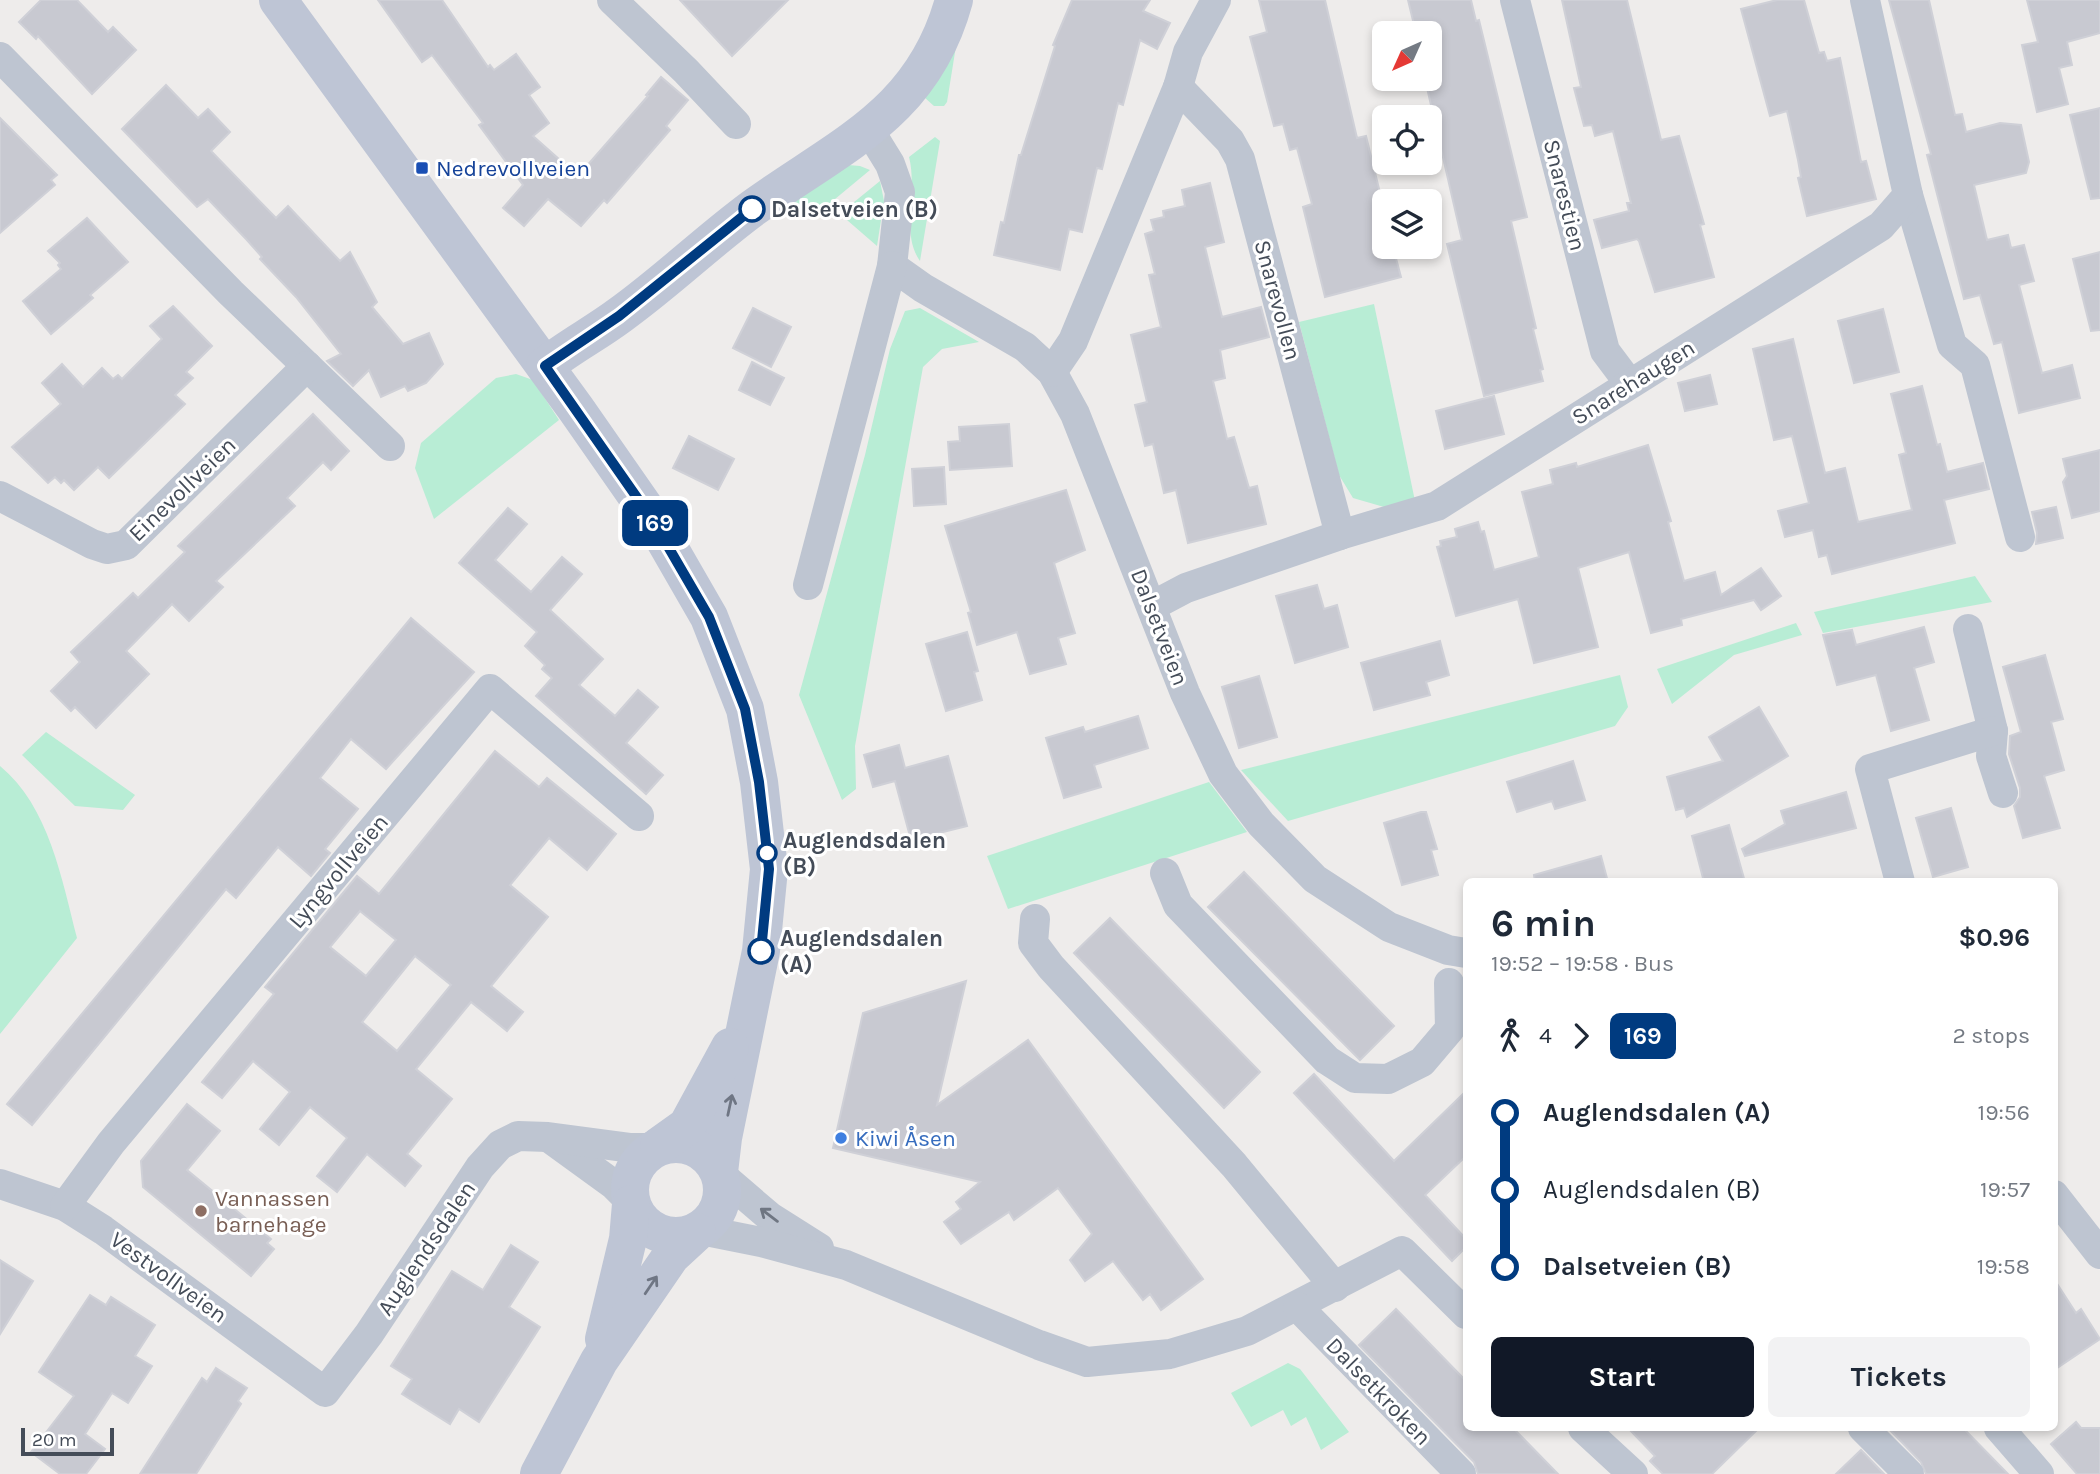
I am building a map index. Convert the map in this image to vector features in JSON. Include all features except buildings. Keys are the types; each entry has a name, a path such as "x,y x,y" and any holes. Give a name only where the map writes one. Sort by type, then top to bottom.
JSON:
{"main road":[{"path":"278,0 545,366 652,519 709,617 745,709 759,782 769,869 761,951 723,1138 720,1173 723,1196 716,1216 671,1256 599,1361 539,1474"},
{"path":"545,366 619,316 752,209 869,130 908,91 929,64 954,0"},
{"path":"599,1361 628,1239 630,1181 634,1171 639,1161 687,1126 751,1008"},
{"path":"657,1147 682,1144 705,1153 720,1173"},
{"path":"631,1203 646,1227 671,1237 699,1231"}],"street":[{"path":"1052,372 1073,341 1178,87 1188,52 1216,0"},
{"name":"Snarestien","path":"1515,0 1605,351 1629,383"},
{"path":"1865,0 1908,195 1952,345 1975,365 2020,537"},
{"path":"624,4 736,124"},
{"path":"0,57 390,446"},
{"name":"Snarevollen","path":"1178,87 1230,141 1240,159 1340,535"},
{"path":"808,585 892,266 900,192 890,164 869,130"},
{"name":"Snarehaugen","path":"1152,606 1186,588 1340,535 1437,506 1881,226 1908,195"},
{"name":"Dalsetveien","path":"892,266 923,288 1025,346 1052,372 1075,414 1185,693 1223,774 1261,824 1315,879 1389,927 1457,952"},
{"name":"Einevollveien","path":"0,496 92,544 107,549 126,545 307,366"},
{"path":"1968,629 1993,731 1991,756 2003,793"},
{"name":"Lyngvollveien","path":"65,1206 111,1143 490,690 639,816"},
{"path":"1899,878 1870,769 1993,731"},
{"path":"1165,873 1178,905 1327,1060 1355,1078 1388,1079 1422,1062 1450,1029 1449,983 1457,952"},
{"path":"1035,919 1033,943 1051,967 1234,1166 1335,1287"},
{"path":"1449,983 1463,1008"},
{"name":"Auglendsdalen","path":"325,1392 369,1334 480,1167 500,1145 518,1136 548,1137 631,1148 657,1147"},
{"path":"548,1137 613,1184 631,1203"},
{"path":"720,1173 770,1217 846,1265"},
{"name":"Vestvollveien","path":"0,1184 65,1206 221,1314 325,1392"},
{"path":"2058,1200 2100,1254"},
{"path":"699,1231 761,1242 846,1265 1039,1345 1087,1362 1170,1354 1247,1331 1402,1251 1463,1311"},
{"name":"Dalsetkroken","path":"1297,1307 1461,1474"},
{"path":"1586,1431 1633,1474"},
{"path":"1866,1431 1909,1474"},
{"path":"2002,1431 2039,1474"}],"green space":[{"path":"956,46 947,102 944,106 934,106 924,97"},
{"path":"935,137 940,141 920,261 911,238 912,184 909,157"},
{"path":"848,165 870,170 829,204 781,209"},
{"path":"880,181 884,201 877,246 847,220 845,213 848,207"},
{"path":"1374,304 1415,501 1384,507 1353,498 1339,475 1299,322"},
{"path":"920,308 979,342 942,349 923,367 855,746 856,789 842,800 799,695 865,455 890,349 905,311"},
{"path":"516,374 533,380 559,420 434,519 415,468 421,443 496,378"},
{"path":"1975,576 1992,602 1823,633 1814,612"},
{"path":"1796,623 1802,635 1734,655 1672,704 1657,669"},
{"path":"1620,675 1628,707 1615,726 1288,821 1241,770"},
{"path":"46,732 135,795 123,810 75,806 22,755"},
{"path":"0,766 17,782 42,823 59,869 77,938 0,1034"},
{"path":"1209,782 1247,832 1008,909 987,856"},
{"path":"1288,1363 1300,1369 1349,1432 1321,1450 1306,1417 1291,1426 1283,1410 1251,1427 1231,1393"}],"bus line":[{"name":"169","path":"752,209 619,316 545,366 652,519 709,617 745,709 759,782 769,869 761,951"}],"place":[{"name":"Nedrevollveien","path":"422,168"},
{"name":"Dalsetveien (B)","path":"752,209"},
{"name":"Auglendsdalen (B)","path":"767,853"},
{"name":"Auglendsdalen (A)","path":"761,951"},
{"name":"Kiwi Åsen","path":"841,1138"},
{"name":"Vannassen barnehage","path":"201,1211"}]}
